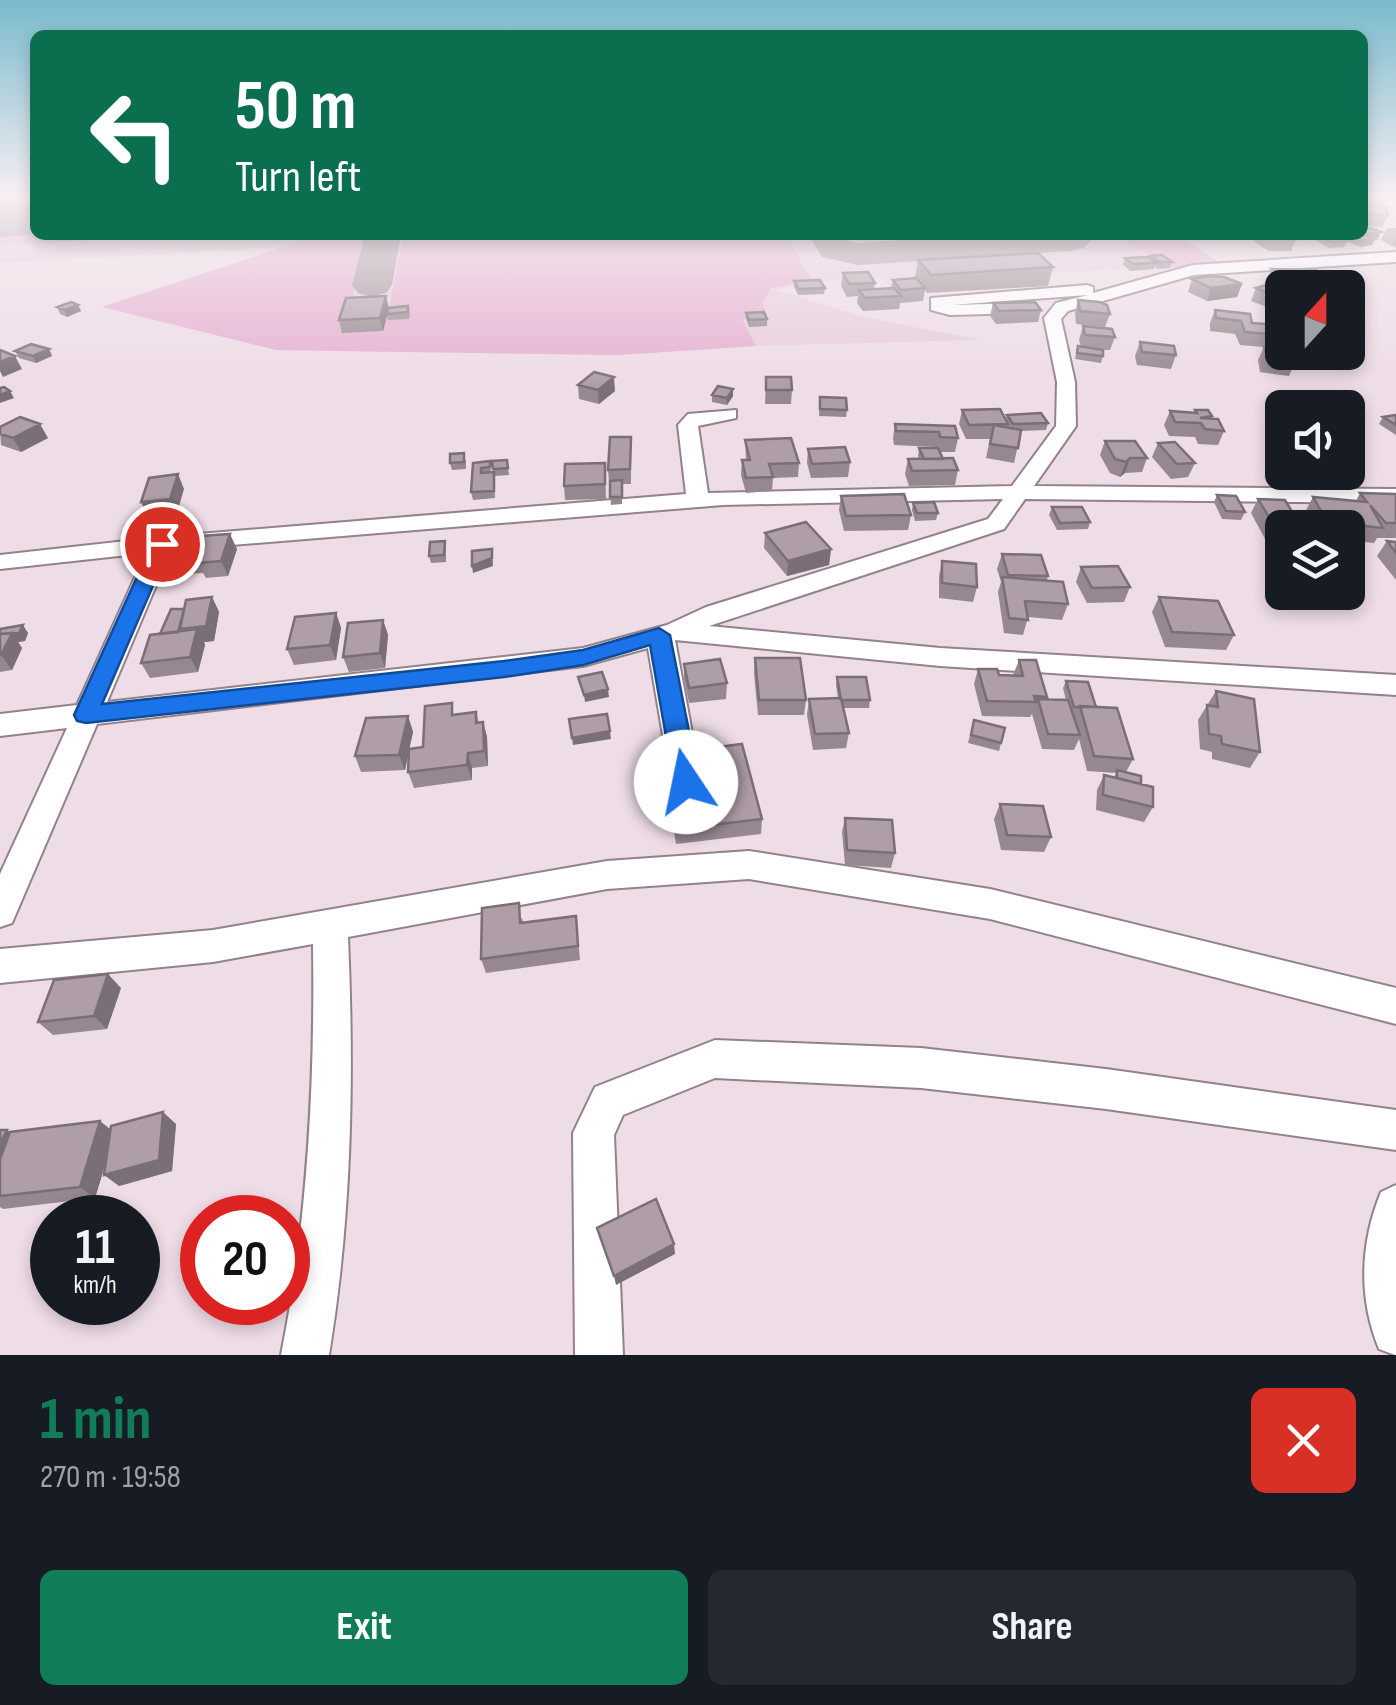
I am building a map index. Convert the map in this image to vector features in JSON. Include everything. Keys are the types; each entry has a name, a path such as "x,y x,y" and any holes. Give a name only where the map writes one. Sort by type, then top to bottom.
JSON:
{"street":[{"path":"1174,263 1344,259"},
{"path":"1134,287 937,301 938,306 950,310 1062,307 1134,287 1192,270 1249,263"},
{"path":"0,725 583,657 996,524 1066,426 1066,382 1052,318 1062,307"},
{"path":"698,500 688,425 695,418 729,414"},
{"path":"0,562 162,544 698,500 1022,492 1396,496"},
{"path":"0,912 162,544"},
{"path":"667,633 940,657 1396,685"},
{"path":"667,633 686,782"},
{"path":"0,966 213,946 607,875 749,865 990,904 1396,1006"},
{"path":"306,1355 316,1306 334,1056 330,926"},
{"path":"599,1355 593,1133 609,1101 715,1058 921,1068 1106,1089 1396,1130"},
{"path":"1396,1208 1384,1276 1396,1332"}],"shaded area":[{"path":"0,259 67,259 0,263"},
{"path":"246,259 1214,259 1220,263 1038,274 1048,286 927,293 923,288 893,291 884,278 813,282 776,290 865,317 981,340 756,346 618,355 276,350 102,307"},
{"path":"247,259 362,259 349,311 389,309 398,259 800,259 812,281 771,288 763,302 766,316 742,319 756,346 618,355 276,350 102,307"},
{"path":"1156,259 1214,259 1220,263 1170,268"}],"building":[{"path":"1045,259 1053,267 931,275 918,260"},
{"path":"1126,259 1151,259 1156,263 1132,264"},
{"path":"868,272 875,283 849,284 843,273"},
{"path":"1208,276 1242,284 1211,288 1192,279"},
{"path":"916,278 925,288 901,290 893,280"},
{"path":"820,280 825,288 799,289 794,281"},
{"path":"894,288 901,296 865,298 859,290"},
{"path":"386,296 380,318 339,320 346,298"},
{"path":"1078,300 1107,305 1110,314 1080,311"},
{"path":"71,302 78,305 64,310 57,307"},
{"path":"1035,302 1041,310 999,311 993,303"},
{"path":"408,306 408,312 387,314 388,308"},
{"path":"1215,310 1250,314 1252,323 1265,324 1265,334 1245,332 1241,321 1216,318"},
{"path":"764,312 767,319 749,320 746,313"},
{"path":"1083,326 1112,329 1115,337 1085,335"},
{"path":"1140,342 1174,346 1176,355 1142,352"},
{"path":"31,344 49,349 33,356 15,351"},
{"path":"1078,346 1103,350 1103,356 1077,353"},
{"path":"0,350 15,356 0,362"},
{"path":"594,372 614,377 598,390 578,385"},
{"path":"766,377 791,377 792,390 766,390"},
{"path":"718,386 733,389 727,398 712,395"},
{"path":"820,397 846,398 847,410 820,409"},
{"path":"1000,409 1008,424 969,425 962,410"},
{"path":"1195,410 1208,410 1212,416 1200,418 1218,419 1224,431 1205,429 1201,423 1175,422 1170,411 1197,413"},
{"path":"1041,413 1048,423 1013,424 1007,415"},
{"path":"1395,415 1396,425 1383,417"},
{"path":"20,417 40,424 13,438 0,434 0,427"},
{"path":"895,424 955,426 958,438 940,437 939,432 896,431"},
{"path":"994,425 1021,430 1018,448 990,444"},
{"path":"610,437 631,437 630,469 608,470"},
{"path":"791,438 799,463 769,464 773,477 746,478 742,460 750,460 745,440"},
{"path":"1105,441 1135,441 1147,458 1130,458 1126,462 1115,459"},
{"path":"1175,442 1195,463 1177,464 1158,443"},
{"path":"845,447 850,462 812,464 808,449"},
{"path":"919,448 938,448 943,459 924,459"},
{"path":"464,453 464,462 450,463 450,454"},
{"path":"953,458 958,470 912,471 908,459"},
{"path":"507,460 508,468 493,469 492,461"},
{"path":"490,461 490,467 481,468 481,473 494,472 494,491 471,492 473,463"},
{"path":"605,463 605,484 564,486 565,464"},
{"path":"178,474 170,499 141,502 149,478"},
{"path":"622,480 622,497 610,497 610,481"},
{"path":"1360,493 1396,494 1396,523 1386,523 1370,505 1383,528 1365,526 1365,510 1320,510 1313,497 1367,502"},
{"path":"904,494 911,515 846,516 841,496"},
{"path":"1217,495 1236,496 1245,512 1226,511"},
{"path":"1258,499 1285,500 1291,510 1265,510"},
{"path":"934,502 938,513 917,513 913,503"},
{"path":"1052,507 1082,507 1090,522 1060,523"},
{"path":"806,522 831,549 788,561 765,533"},
{"path":"230,534 221,561 198,563 201,557 179,559 187,537"},
{"path":"445,541 444,555 429,556 430,542"},
{"path":"492,549 492,558 472,566 472,551"},
{"path":"1002,554 1041,555 1048,576 1008,575"},
{"path":"942,561 976,564 977,587 942,583"},
{"path":"1118,566 1130,587 1092,588 1081,567"},
{"path":"1002,577 1063,582 1068,604 1025,601 1028,620 1009,618"},
{"path":"212,597 206,626 180,629 186,600"},
{"path":"1159,597 1218,601 1234,635 1172,632"},
{"path":"171,609 184,609 178,632 160,634"},
{"path":"336,613 330,645 287,649 295,617"},
{"path":"383,620 380,653 343,657 348,623"},
{"path":"23,625 19,633 0,634 0,629"},
{"path":"197,629 190,657 141,663 150,635"},
{"path":"12,633 1,655 0,655 0,634"},
{"path":"755,658 800,658 806,700 759,700"},
{"path":"720,659 727,683 689,688 684,664"},
{"path":"1019,660 1036,660 1047,697 1034,696 1036,702 987,701 978,669 1023,676"},
{"path":"602,672 608,689 584,695 578,677"},
{"path":"837,677 866,677 870,700 841,700"},
{"path":"1066,681 1088,682 1096,707 1074,707"},
{"path":"1216,691 1254,699 1260,752 1222,744 1221,736 1209,734 1207,705 1218,707"},
{"path":"841,698 849,733 815,734 809,699"},
{"path":"1038,699 1068,700 1080,735 1048,734"},
{"path":"452,703 452,715 476,712 476,723 483,722 484,751 468,753 467,765 408,772 409,749 423,747 425,706"},
{"path":"1080,706 1117,708 1133,759 1094,756"},
{"path":"607,714 610,731 572,738 569,719"},
{"path":"408,716 399,755 355,756 366,718"},
{"path":"974,720 1005,728 1001,743 971,735"},
{"path":"742,744 762,819 676,829 670,792 727,785 718,747"},
{"path":"1117,770 1141,776 1141,784 1117,778"},
{"path":"1104,775 1153,787 1153,807 1103,795"},
{"path":"1000,804 1043,806 1051,837 1007,835"},
{"path":"845,818 892,820 895,853 847,850"},
{"path":"519,903 520,923 576,916 578,946 481,959 482,908"},
{"path":"108,974 94,1016 38,1022 54,980"},
{"path":"163,1112 159,1160 104,1175 111,1126"},
{"path":"100,1121 80,1187 0,1196 0,1159 10,1132"},
{"path":"656,1199 674,1244 614,1276 597,1228"}],"taxiway":[{"path":"372,285 378,259"}],"route":[{"path":"162,544 86,715 504,669 583,657 659,635 686,782"}]}
